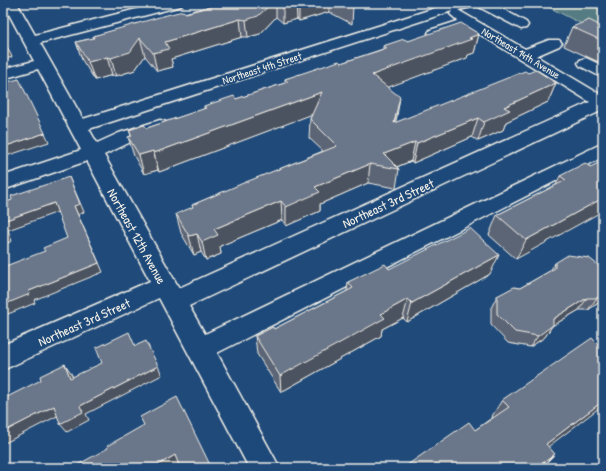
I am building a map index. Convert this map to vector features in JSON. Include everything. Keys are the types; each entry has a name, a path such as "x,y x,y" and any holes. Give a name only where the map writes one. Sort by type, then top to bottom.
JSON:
{"street":[{"name":"Northeast 12th Avenue","path":"10,3 265,468"},
{"path":"30,41 176,3"},
{"name":"Northeast 4th Street","path":"77,127 442,6 472,3"},
{"path":"482,3 521,25"},
{"name":"Northeast 14th Avenue","path":"442,6 603,103"},
{"path":"417,39 469,22"},
{"path":"524,55 554,44"},
{"path":"3,74 43,63"},
{"path":"586,63 603,73"},
{"name":"Northeast 3rd Street","path":"3,358 169,294 603,103"},
{"path":"3,183 92,153 126,137 175,120"},
{"path":"200,349 603,149"}],"green space":[{"path":"541,3 603,3 603,35"}],"building":[{"path":"219,3 272,3 258,16 246,20 240,19 165,42 169,49 153,53 140,38 130,52 111,58 107,57 88,62 76,42 94,38 93,36 163,16 183,11 186,13 220,4"},
{"path":"279,3 293,3 283,6"},
{"path":"589,20 603,27 603,41 572,27"},
{"path":"461,23 479,34 469,38 472,39 372,75 400,97 394,123 525,71 528,73 536,70 556,83 504,107 510,110 484,122 478,118 417,143 415,142 384,154 399,169 370,164 315,187 320,192 286,207 281,201 214,229 218,235 202,242 197,234 189,236 176,214 193,207 192,205 241,184 337,146 310,119 322,92 154,153 153,151 139,155 128,137 132,136 129,130 144,125 147,128 206,108 204,106 234,96 236,99 288,82 285,79 339,61 341,63 387,48 383,46 404,39 408,41"},
{"path":"3,39 8,49 3,51"},
{"path":"19,79 45,133 3,147 3,83"},
{"path":"603,161 603,198 526,240 497,215 566,180 560,176 585,163 590,167"},
{"path":"69,177 80,204 74,206 99,263 29,291 30,294 3,305 3,267 45,251 43,248 67,238 54,203 3,221 3,203 12,200 11,196"},
{"path":"3,222 6,233 3,234"},
{"path":"470,228 499,255 412,303 408,299 381,314 385,318 280,376 255,336 273,327 274,329 353,288 348,282 385,264 389,269"},
{"path":"568,255 589,258 603,269 603,294 597,298 587,298 553,319 553,325 538,336 515,332 497,314 497,296 514,287 520,288 555,268 555,263"},
{"path":"129,332 135,346 146,341 158,366 80,406 83,412 60,424 54,406 3,432 3,411 5,410 3,399 41,380 40,376 65,364 70,378 102,363 96,348"},
{"path":"592,338 603,349 603,401 546,444 555,454 537,468 403,468 469,422 475,430 509,407 502,400"},
{"path":"177,397 211,467 180,468 175,455 153,468 72,468 108,448 107,446 144,425 140,417"}]}
